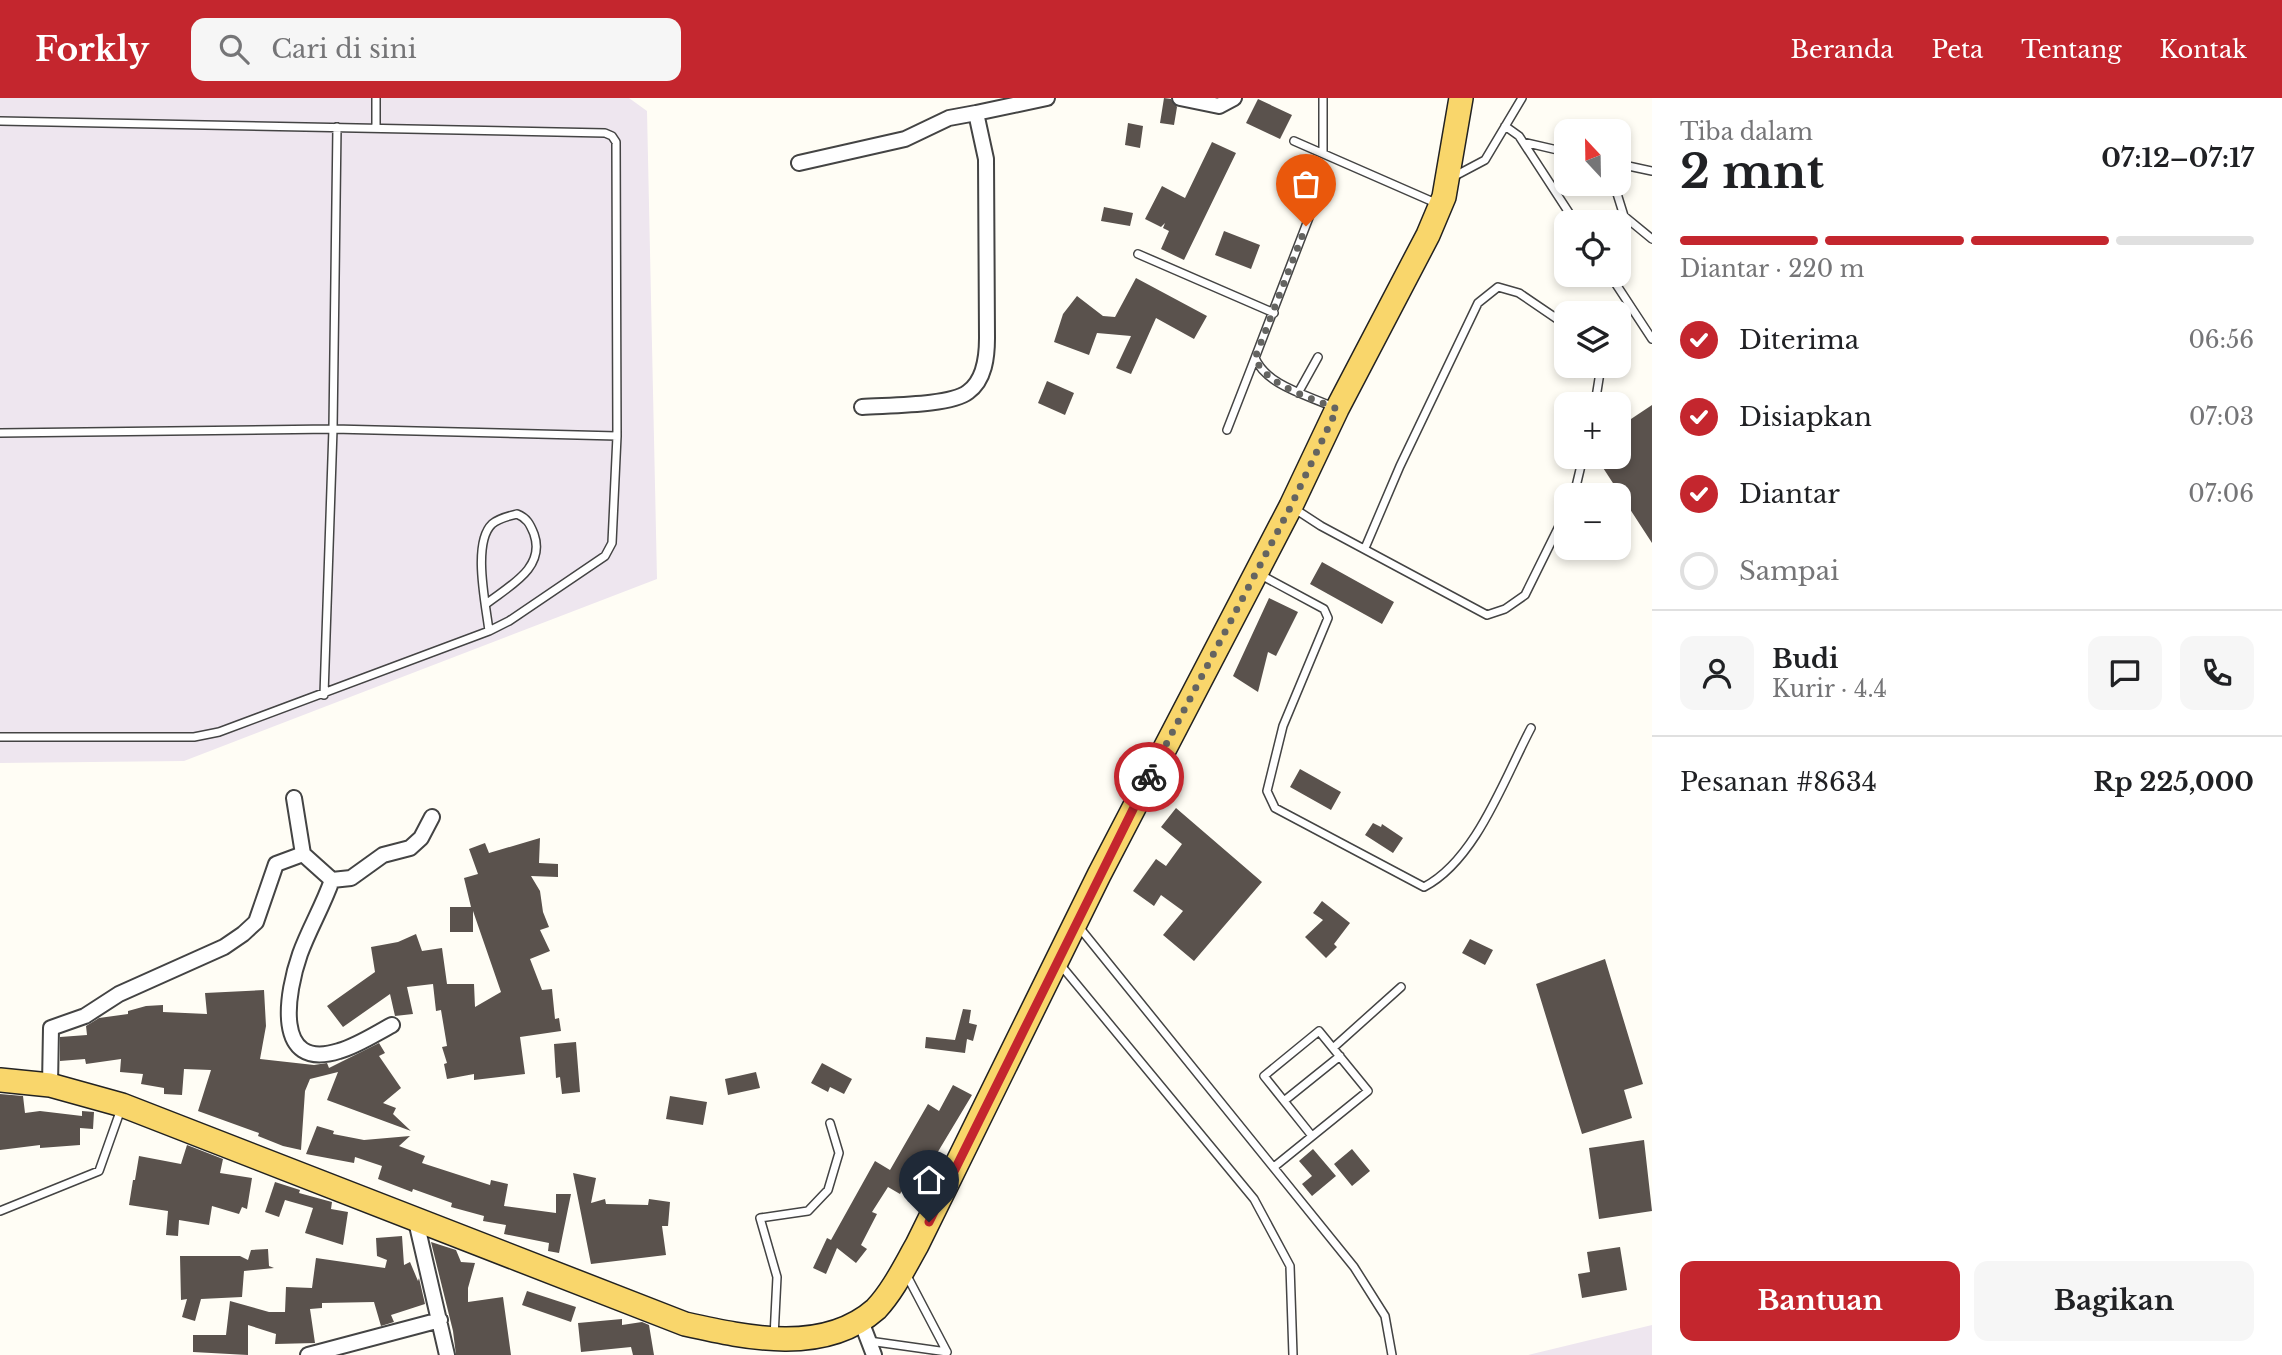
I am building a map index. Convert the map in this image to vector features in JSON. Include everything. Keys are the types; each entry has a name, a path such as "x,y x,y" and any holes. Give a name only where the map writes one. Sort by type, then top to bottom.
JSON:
{"main road":[{"path":"0,1080 50,1085 122,1105 685,1324 774,1341 803,1342 865,1331 903,1268 1441,206 1461,98"}],"street":[{"path":"799,163 905,139 949,118 1047,98"},
{"path":"1180,98 1219,106 1234,98"},
{"path":"862,407 959,397 969,392 986,362 986,159 976,113"},
{"path":"294,798 303,854 332,880 351,878 383,855 410,848 421,838 432,817"},
{"path":"50,1085 51,1027 85,1016 119,994 224,947 243,934 256,922 276,864 303,854"},
{"path":"332,880 300,954 293,979 289,1035 296,1046 312,1053 337,1052 391,1025"},
{"path":"415,1217 447,1355"},
{"path":"308,1355 440,1320"},
{"path":"865,1331 874,1355"}],"lane":[{"path":"376,98 376,128"},
{"path":"1322,98 1323,151"},
{"path":"1447,180 1485,160 1522,98"},
{"path":"0,121 604,132 612,136 616,142 617,436 612,543 604,556 509,621 489,631 240,726 194,737 0,737"},
{"path":"1505,126 1522,142 1567,210"},
{"path":"324,695 333,429 337,127"},
{"path":"1294,141 1323,151 1441,206"},
{"path":"1522,142 1554,149"},
{"path":"1631,167 1652,172"},
{"path":"1227,430 1325,176"},
{"path":"1618,196 1624,216 1652,239"},
{"path":"1138,254 1274,313"},
{"path":"1365,548 1405,454 1478,303 1498,287 1519,293 1554,317"},
{"path":"1618,287 1652,340"},
{"path":"1298,393 1318,357"},
{"path":"1255,358 1264,372 1298,393 1337,409"},
{"path":"0,433 333,429 617,436"},
{"path":"1291,506 1321,526 1487,615 1505,609 1525,595 1554,536"},
{"path":"485,604 530,568 537,556 533,530 527,518 517,514 493,524 486,534 481,553 485,604 489,631"},
{"path":"1255,571 1324,609 1328,618 1283,726 1267,791 1275,808 1424,887 1441,878 1467,848 1531,729"},
{"path":"1076,924 1354,1267 1385,1316 1392,1355"},
{"path":"1058,963 1254,1199 1290,1266 1293,1355"},
{"path":"1333,1048 1401,987"},
{"path":"1274,1167 1368,1091 1319,1031 1264,1076 1312,1136"},
{"path":"1284,1101 1340,1056"},
{"path":"0,1211 99,1171 122,1105"},
{"path":"774,1341 776,1277 761,1218 808,1211 828,1190 839,1153 830,1123"},
{"path":"865,1331 947,1352 903,1268"}],"shaded area":[{"path":"0,98 629,98 647,111 657,579 184,761 0,763"},
{"path":"1652,1325 1652,1355 1528,1355"}],"building":[{"path":"1164,98 1171,99 1177,107 1174,125 1160,123"},
{"path":"1258,99 1292,115 1280,139 1246,123"},
{"path":"1128,123 1143,126 1140,148 1125,145"},
{"path":"1212,142 1236,153 1184,260 1161,249 1169,231 1163,228 1165,223 1161,227 1145,219 1162,186 1185,198"},
{"path":"1104,207 1133,213 1130,226 1101,221"},
{"path":"1224,231 1260,245 1251,269 1215,255"},
{"path":"1136,278 1207,316 1194,339 1156,318 1131,374 1116,368 1131,336 1097,333 1089,355 1054,342 1063,314 1077,296 1103,316 1115,317"},
{"path":"1047,381 1074,393 1065,415 1038,403"},
{"path":"1652,405 1652,543 1631,511 1631,483 1613,483 1604,469 1631,469 1631,419"},
{"path":"1322,562 1394,602 1382,624 1310,584"},
{"path":"1269,598 1298,612 1276,656 1268,652 1258,692 1233,676"},
{"path":"1300,769 1341,792 1331,810 1290,787"},
{"path":"1176,808 1262,882 1194,961 1163,935 1183,911 1161,895 1154,906 1133,891 1156,859 1166,866 1182,844 1161,827"},
{"path":"1373,823 1381,827 1382,824 1403,838 1393,853 1365,835"},
{"path":"540,838 539,863 558,864 558,877 531,876 540,891 543,912 549,927 540,930 550,951 530,959 542,990 552,989 555,1019 559,1018 561,1031 520,1037 525,1074 474,1080 474,1074 447,1079 444,1064 447,1063 442,1047 447,1046 441,1010 436,1011 433,984 407,987 413,1014 395,1016 390,994 343,1027 327,1006 375,972 371,947 398,942 416,934 422,951 442,948 447,984 474,984 475,1007 501,992 473,911 473,932 450,932 450,907 471,907 464,878 478,874 469,849 485,843 489,853"},
{"path":"1322,901 1350,923 1334,944 1337,947 1326,958 1305,937 1323,920 1313,913"},
{"path":"1470,939 1493,950 1485,965 1462,953"},
{"path":"1605,959 1643,1084 1624,1090 1632,1118 1582,1134 1536,984"},
{"path":"264,990 266,1026 260,1059 314,1065 327,1063 329,1068 379,1043 385,1053 379,1056 401,1088 383,1103 396,1108 393,1114 411,1131 327,1100 338,1072 310,1079 305,1091 301,1150 283,1146 258,1136 259,1133 198,1111 211,1070 184,1069 182,1095 164,1094 164,1088 141,1084 143,1074 120,1072 121,1059 86,1064 85,1059 60,1061 60,1037 87,1035 86,1026 99,1018 128,1014 128,1011 146,1006 163,1005 163,1012 207,1014 205,993"},
{"path":"963,1009 971,1010 969,1023 977,1025 973,1041 967,1039 965,1053 925,1048 926,1037 955,1040"},
{"path":"576,1042 580,1092 562,1094 560,1077 556,1078 554,1044"},
{"path":"822,1063 852,1079 844,1094 830,1087 828,1092 811,1083"},
{"path":"756,1072 760,1088 728,1095 725,1079"},
{"path":"953,1085 972,1095 921,1180 911,1174 900,1194 888,1187 872,1212 877,1214 861,1245 867,1249 856,1263 837,1248 826,1274 813,1268 827,1238 831,1240 875,1161 890,1170 928,1104 939,1111"},
{"path":"0,1094 23,1096 25,1113 40,1111 82,1116 82,1111 94,1112 93,1129 80,1128 80,1145 40,1148 40,1145 0,1150"},
{"path":"670,1096 707,1102 703,1125 666,1119"},
{"path":"317,1126 334,1131 333,1134 364,1140 410,1136 399,1146 425,1156 422,1163 490,1185 491,1180 508,1184 504,1206 556,1213 556,1194 571,1194 559,1253 548,1251 549,1243 504,1234 506,1225 483,1221 484,1216 451,1207 452,1203 378,1179 382,1166 355,1157 354,1163 306,1154"},
{"path":"1644,1140 1652,1211 1599,1219 1589,1148"},
{"path":"187,1145 223,1159 220,1173 252,1178 247,1209 242,1207 239,1214 212,1206 209,1225 179,1220 178,1236 166,1235 168,1211 129,1205 133,1180 139,1156 181,1164"},
{"path":"1313,1149 1336,1176 1312,1196 1302,1184 1312,1176 1299,1161"},
{"path":"1352,1149 1370,1171 1352,1186 1334,1164"},
{"path":"573,1173 596,1178 591,1203 605,1199 606,1204 648,1205 649,1199 670,1202 668,1226 662,1226 666,1255 591,1264"},
{"path":"275,1182 300,1190 299,1193 332,1202 331,1209 348,1212 343,1245 305,1233 313,1208 285,1200 279,1217 265,1212"},
{"path":"402,1236 404,1265 410,1262 418,1281 419,1278 425,1304 391,1315 394,1322 381,1326 374,1302 322,1303 322,1308 310,1309 315,1343 275,1344 276,1334 248,1325 248,1355 193,1352 193,1335 226,1335 230,1301 269,1312 285,1312 286,1287 312,1288 316,1258 385,1268 387,1260 377,1256 376,1238"},
{"path":"431,1242 456,1250 461,1262 475,1263 468,1288 468,1302 503,1297 511,1355 456,1355 453,1331"},
{"path":"1620,1247 1627,1290 1582,1298 1578,1274 1590,1272 1587,1252"},
{"path":"268,1249 269,1266 274,1268 244,1271 242,1297 201,1299 195,1321 182,1317 187,1299 181,1300 180,1256 240,1256 248,1260 251,1250"},
{"path":"527,1291 576,1307 571,1322 522,1305"},
{"path":"622,1319 622,1325 642,1322 649,1325 654,1355 633,1355 631,1347 581,1352 578,1323"}],"way so far":[{"path":"1149,777 1291,506 1337,409 1298,393 1276,380 1259,367 1255,358 1306,226"}],"route":[{"path":"929,1222 1149,777"}]}
